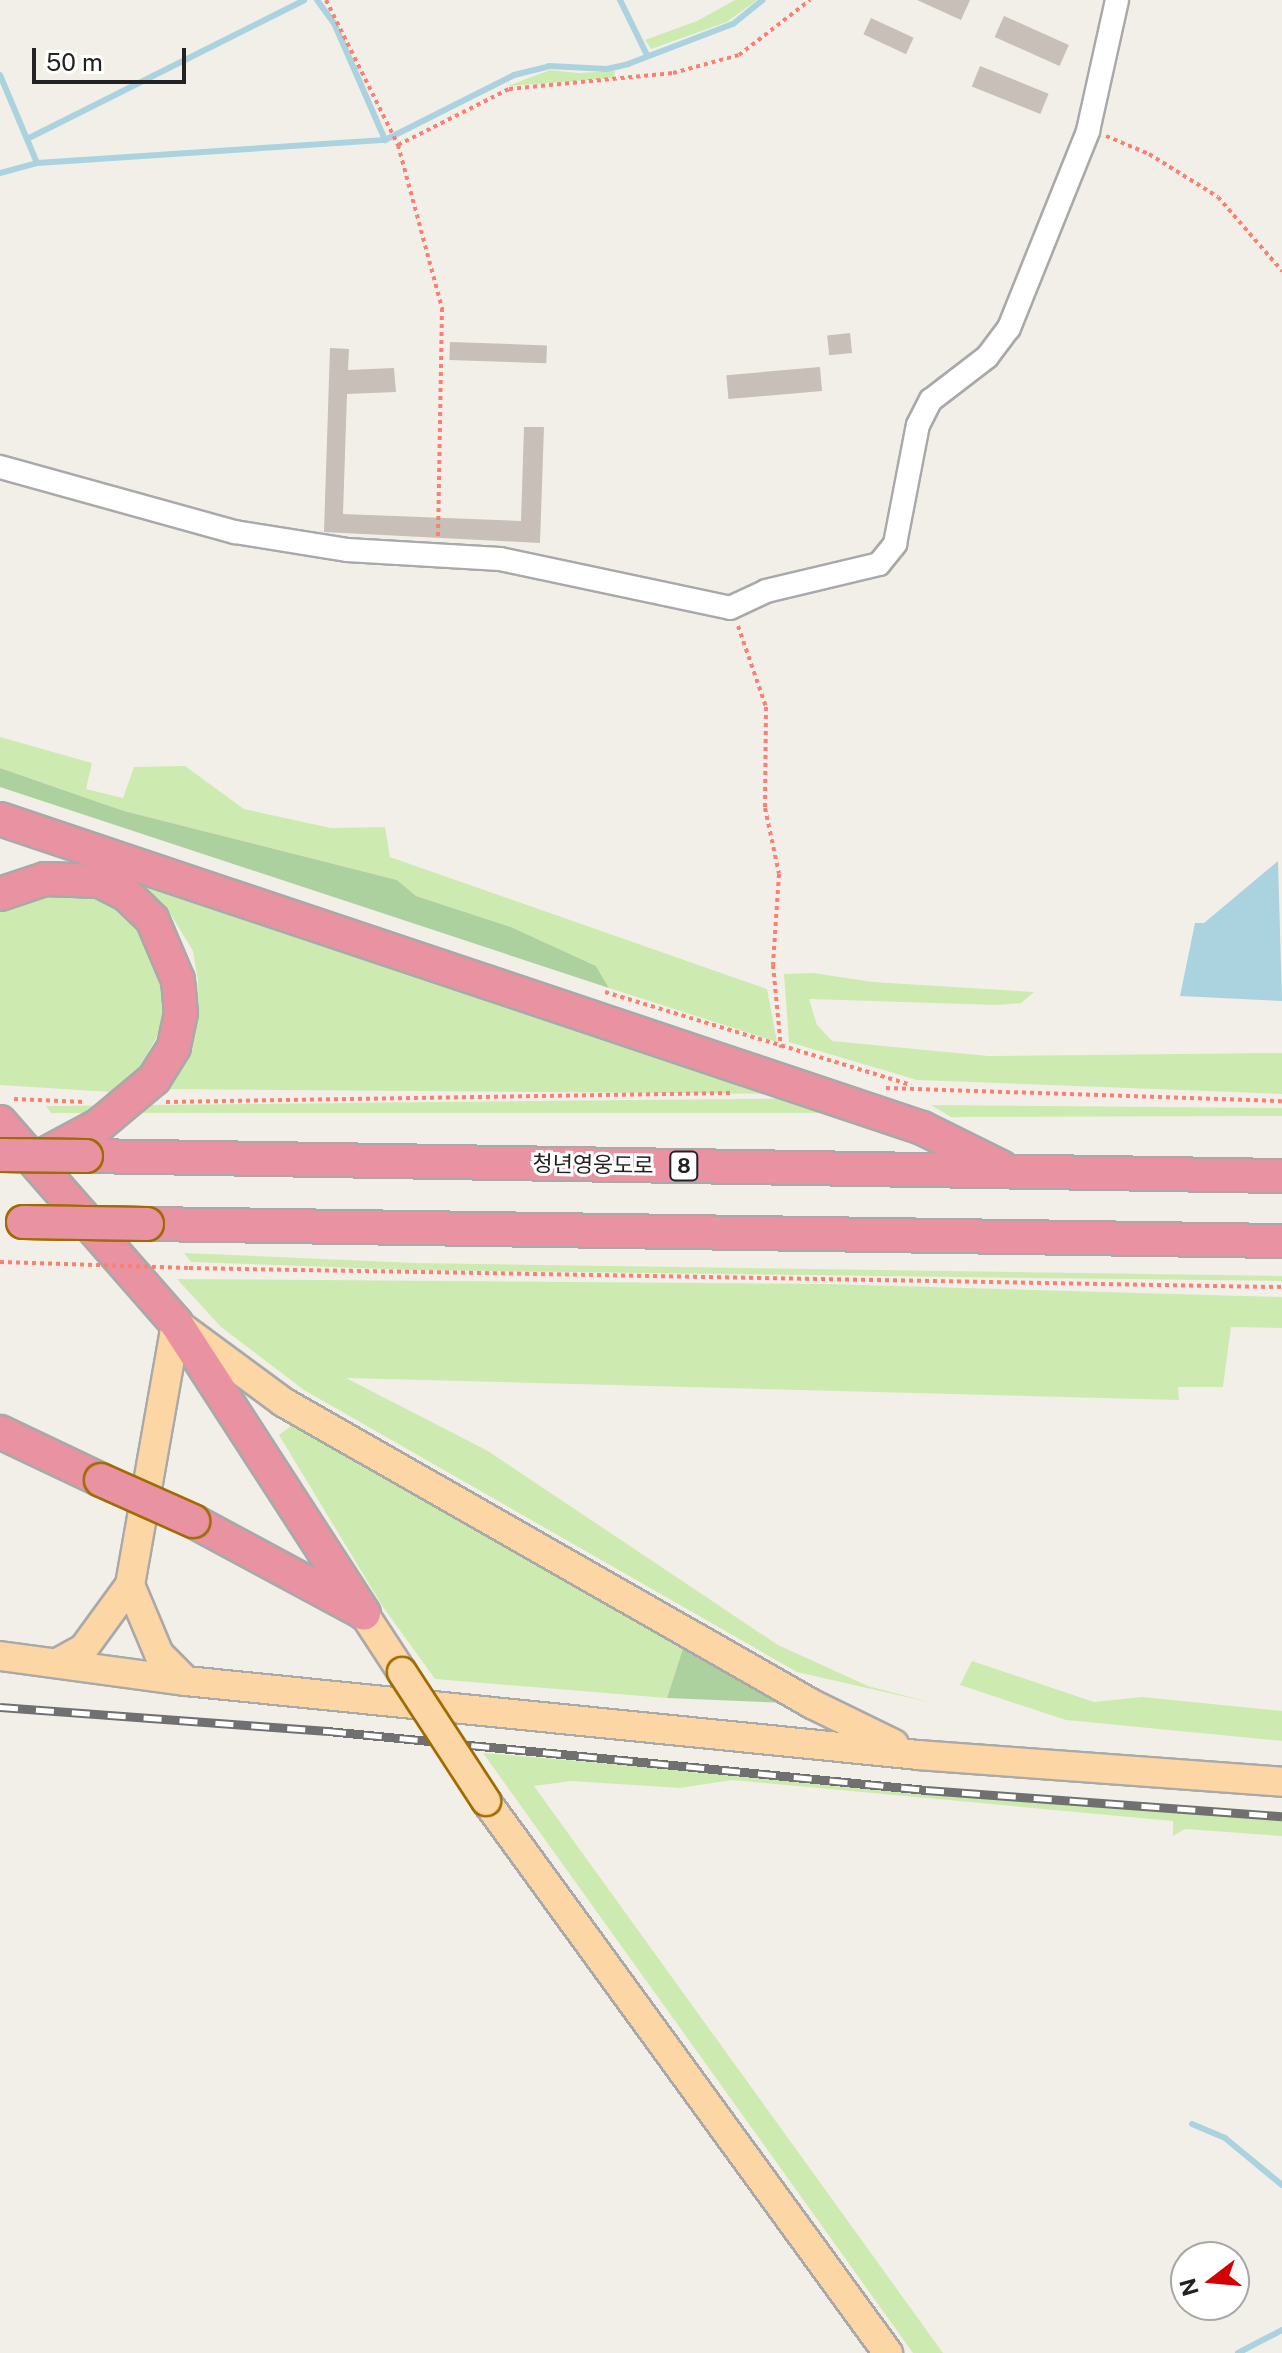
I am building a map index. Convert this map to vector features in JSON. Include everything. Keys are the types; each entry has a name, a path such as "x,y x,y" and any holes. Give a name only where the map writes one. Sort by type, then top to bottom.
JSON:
{"highway":[{"path":"0,819 922,1128 1011,1172"},
{"path":"0,894 45,879 100,881 126,894 152,919 169,949 181,1013 174,1047 154,1079 78,1148"},
{"path":"0,1122 176,1323 364,1614"},
{"name":"청년영웅도로","path":"0,1155 41,1156 78,1148 1282,1176"},
{"path":"11,1222 1282,1241"},
{"path":"0,1432 193,1521 364,1614"}],"main road":[{"path":"61,1661 84,1648 130,1585 176,1323 283,1402 812,1704 918,1755"},
{"path":"130,1585 159,1654 186,1681"},
{"path":"364,1614 486,1801 888,2353"},
{"path":"0,1656 61,1661 186,1681 918,1755 1282,1782"}],"street":[{"path":"0,467 235,532 347,550 500,559 730,608 766,591 879,564 895,544 918,425 931,400 987,357 1009,328 1088,131 1117,0"}],"path":[{"path":"326,0 398,145 442,308 437,555"},
{"path":"398,145 509,89 673,73 739,55 810,0"},
{"path":"1088,131 1149,154 1198,182 1236,211 1282,271"},
{"path":"730,608 766,707 765,808 779,874 773,965 781,1048"},
{"path":"872,1088 1282,1101"},
{"path":"0,1098 41,1102 131,1102 748,1093"},
{"path":"0,1262 1282,1287"}],"green space":[{"path":"735,0 757,0 727,22 651,49 645,40 697,21"},
{"path":"550,70 578,73 615,71 614,78 508,86"},
{"path":"0,737 92,763 86,789 123,798 134,767 185,766 244,809 331,828 385,827 390,857 767,989 777,1042 609,988 596,966 511,927 416,896 397,880 124,811 0,768"},
{"path":"0,768 124,811 397,880 416,896 511,927 596,966 609,988 0,787"},
{"path":"123,870 798,1094 158,1089 194,1013 198,981 193,951 165,905"},
{"path":"25,885 124,900 163,955 167,1007 161,1029 140,1067 111,1092 0,1085 0,900"},
{"path":"813,973 873,982 1034,992 1021,1003 998,1005 809,999 817,1025 832,1041 988,1056 1282,1053 1282,1094 917,1080 789,1042 784,974"},
{"path":"843,1098 856,1113 51,1113 46,1106"},
{"path":"931,1105 1282,1108 1282,1116 951,1117"},
{"path":"184,1253 415,1263 1282,1276 1282,1281 414,1270 191,1262"},
{"path":"177,1279 828,1284 1282,1297 1282,1328 1231,1327 1223,1387 1178,1387 1179,1400 346,1378 488,1451 778,1645 868,1686 933,1703 797,1672 304,1390 221,1327"},
{"path":"291,1426 313,1429 686,1639 667,1698 435,1679 383,1607 279,1435"},
{"path":"686,1639 786,1703 667,1698"},
{"path":"972,1661 1094,1702 1142,1697 1282,1711 1282,1741 1066,1720 960,1685"},
{"path":"483,1753 1282,1820 1282,1836 1185,1829 1173,1836 1173,1821 732,1780 680,1788 571,1781 534,1786 943,2353 913,2353"}],"water":[{"path":"1278,861 1282,1001 1180,996 1195,923 1204,923"}],"building":[{"path":"917,0 970,0 961,20"},
{"path":"1004,16 1069,45 1060,66 995,37"},
{"path":"871,18 914,38 906,54 863,34"},
{"path":"980,66 1049,94 1040,114 972,86"},
{"path":"850,333 852,353 829,355 827,335"},
{"path":"450,342 547,345 546,363 449,360"},
{"path":"330,348 349,349 348,370 394,368 396,392 347,394 343,514 521,521 524,427 544,427 540,543 324,532"},
{"path":"820,367 822,391 728,399 726,375"}],"waterway":[{"path":"27,139 304,0"},
{"path":"317,0 334,23 385,140"},
{"path":"620,0 647,55"},
{"path":"0,173 37,163 385,140 514,75 549,66 607,69 628,64 733,24 763,0"},
{"path":"0,75 37,163"},
{"path":"1192,2124 1225,2138 1282,2185"},
{"path":"1238,2353 1282,2330"}],"railway":[{"path":"0,1707 328,1731 926,1790 1282,1816"}]}
